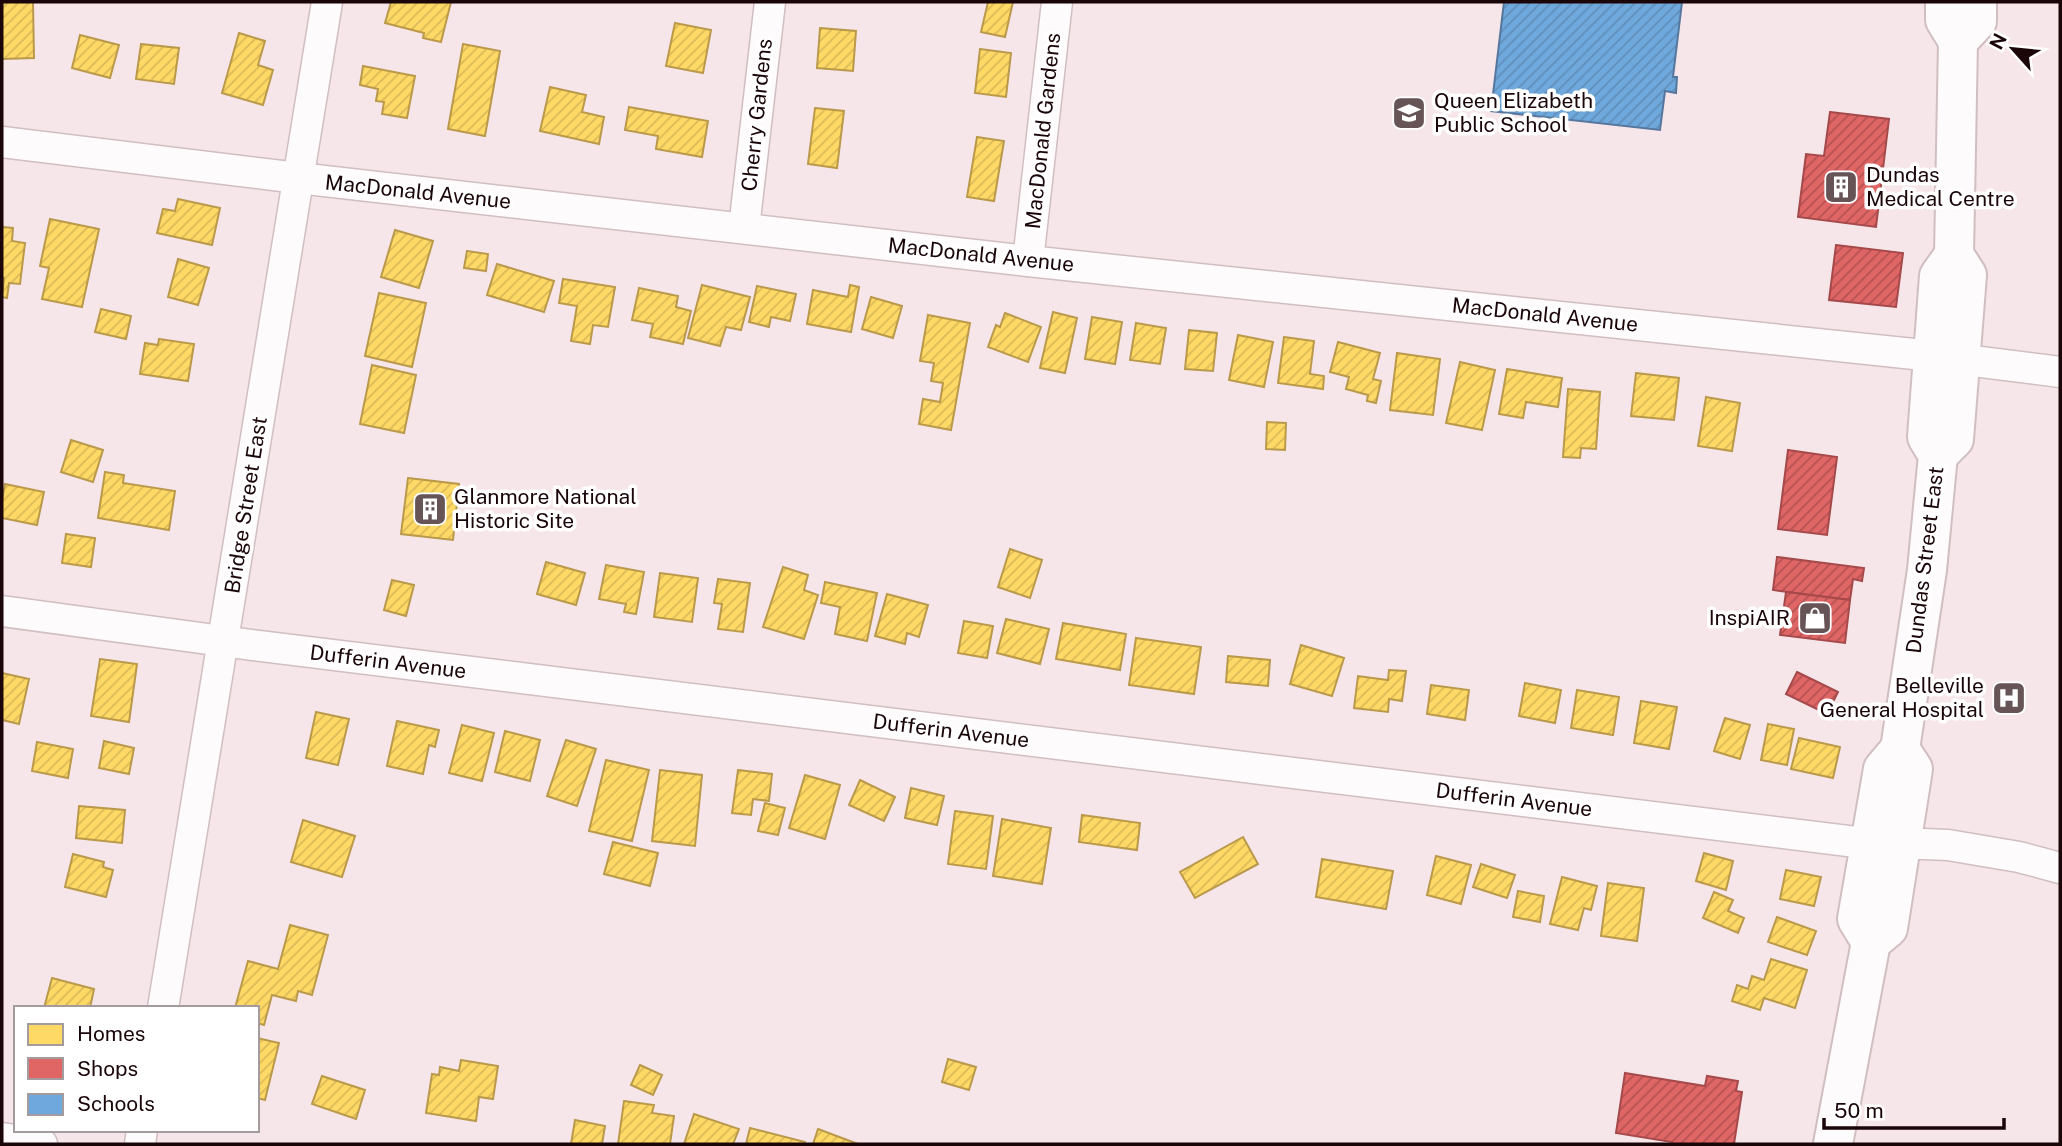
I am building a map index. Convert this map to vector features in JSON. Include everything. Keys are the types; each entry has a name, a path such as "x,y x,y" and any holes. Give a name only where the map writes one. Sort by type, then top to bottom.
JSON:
{"main road":[{"name":"Dundas Street East","path":"1833,1144 1871,942 1857,919 1886,843 1883,769 1900,749 1927,570 1938,455 1927,437 1947,357 1939,276 1954,255 1958,41 1945,20 1945,2"},
{"path":"1958,41 1977,21 1977,2"}],"street":[{"name":"Bridge Street East","path":"163,1006 327,2"},
{"name":"Cherry Gardens","path":"744,228 770,2"},
{"name":"MacDonald Gardens","path":"1028,261 1057,2"},
{"name":"MacDonald Avenue","path":"2,142 1028,261 1947,357 2060,372"},
{"name":"Dufferin Avenue","path":"2,611 224,642 1886,843 1948,845 2019,857 2060,868"},
{"path":"2,1138 41,1144"}],"building: Homes":[{"path":"2,2 33,2 34,58 2,59"},
{"path":"391,2 451,2 441,42 423,38 424,33 385,23"},
{"path":"988,2 1013,2 1005,37 981,32"},
{"path":"675,23 711,30 703,73 666,66"},
{"path":"820,28 856,31 853,71 817,68"},
{"path":"239,33 265,41 258,65 273,70 263,105 222,93"},
{"path":"80,35 119,45 110,78 72,68"},
{"path":"141,44 179,48 174,84 136,79"},
{"path":"463,44 500,51 485,136 448,129"},
{"path":"980,49 1011,53 1006,97 975,93"},
{"path":"363,66 415,76 407,118 382,114 384,102 376,101 378,89 360,85"},
{"path":"550,87 586,95 582,112 604,117 599,144 540,131"},
{"path":"629,107 708,121 702,157 656,149 658,136 625,130"},
{"path":"815,108 844,111 837,168 808,164"},
{"path":"977,137 1004,141 994,201 967,197"},
{"path":"178,199 220,208 212,245 157,233 163,209 175,211"},
{"path":"50,219 99,229 82,307 42,299 49,268 40,266"},
{"path":"2,227 13,228 12,241 25,243 20,284 9,283 7,298 2,297"},
{"path":"395,230 433,241 419,288 381,277"},
{"path":"467,251 488,254 486,271 464,268"},
{"path":"178,259 209,268 198,305 168,297"},
{"path":"497,264 554,281 544,312 487,295"},
{"path":"563,279 615,287 608,327 593,325 590,344 571,341 577,306 559,303"},
{"path":"702,285 750,297 741,330 726,327 720,346 688,338"},
{"path":"850,285 859,287 851,332 807,324 813,290 848,297"},
{"path":"757,286 796,294 790,321 771,317 769,327 749,322"},
{"path":"639,288 678,296 676,307 691,311 683,344 650,337 653,324 632,320"},
{"path":"379,293 426,303 412,367 365,356"},
{"path":"871,297 902,306 893,338 862,329"},
{"path":"101,309 131,316 126,339 95,332"},
{"path":"1053,312 1077,318 1065,373 1040,368"},
{"path":"1005,313 1041,327 1028,362 988,347 996,325 1000,327"},
{"path":"928,315 970,323 951,430 919,424 923,399 940,402 943,383 931,381 934,363 920,361"},
{"path":"1092,317 1122,322 1115,364 1085,359"},
{"path":"1136,323 1166,328 1160,364 1130,360"},
{"path":"1189,330 1217,333 1213,371 1185,369"},
{"path":"1238,335 1273,342 1264,387 1229,380"},
{"path":"1284,337 1314,341 1310,374 1324,376 1323,389 1278,383"},
{"path":"159,339 194,344 188,381 140,374 145,343 158,345"},
{"path":"1338,342 1380,353 1373,379 1381,381 1376,403 1367,401 1368,395 1346,389 1349,377 1330,372"},
{"path":"1397,353 1440,359 1433,415 1390,410"},
{"path":"1460,362 1495,370 1482,430 1446,423"},
{"path":"372,365 416,375 404,433 360,424"},
{"path":"1507,369 1562,378 1558,407 1526,402 1523,418 1499,414"},
{"path":"1636,373 1679,378 1674,420 1631,416"},
{"path":"1568,389 1600,392 1596,449 1581,448 1580,458 1563,457"},
{"path":"1706,397 1740,403 1732,451 1698,446"},
{"path":"1267,422 1286,423 1285,450 1266,449"},
{"path":"71,440 103,450 93,482 61,472"},
{"path":"105,472 124,475 123,483 175,491 169,530 98,518"},
{"name":"Glanmore National Historic Site","path":"408,478 459,484 453,540 401,534"},
{"path":"5,484 44,492 37,525 2,518"},
{"path":"66,534 95,538 91,567 62,563"},
{"path":"1010,549 1042,560 1030,598 998,587"},
{"path":"546,562 585,573 576,605 537,594"},
{"path":"606,565 644,572 636,614 624,612 626,604 599,599"},
{"path":"783,567 808,575 804,590 818,595 804,639 763,627"},
{"path":"660,573 698,578 692,622 654,617"},
{"path":"718,579 750,583 743,632 718,629 722,604 714,603"},
{"path":"392,580 414,585 406,616 384,610"},
{"path":"825,582 877,593 867,641 835,634 840,607 821,603"},
{"path":"887,594 928,605 919,637 907,633 905,644 875,636"},
{"path":"1006,619 1049,629 1040,664 997,653"},
{"path":"964,621 993,626 987,658 958,653"},
{"path":"1063,623 1126,634 1120,670 1056,659"},
{"path":"1136,638 1201,647 1194,694 1129,685"},
{"path":"1301,645 1344,658 1332,696 1290,684"},
{"path":"1228,656 1270,660 1268,686 1226,682"},
{"path":"100,659 137,664 129,722 91,716"},
{"path":"1389,670 1406,671 1402,701 1389,699 1388,712 1354,708 1358,676 1388,680"},
{"path":"2,673 29,679 19,724 2,720"},
{"path":"1525,683 1561,690 1555,723 1519,716"},
{"path":"1431,685 1469,690 1465,720 1427,714"},
{"path":"1577,690 1619,697 1613,735 1571,728"},
{"path":"1641,701 1677,707 1669,749 1634,743"},
{"path":"316,712 349,719 338,765 306,758"},
{"path":"1725,718 1750,725 1740,759 1714,751"},
{"path":"397,721 439,730 435,747 429,745 423,774 387,766"},
{"path":"1768,724 1794,729 1787,765 1761,760"},
{"path":"462,725 494,733 482,781 449,773"},
{"path":"505,731 540,740 530,781 495,772"},
{"path":"1799,738 1840,747 1833,778 1791,769"},
{"path":"566,740 596,749 577,806 547,796"},
{"path":"104,741 134,748 129,774 99,768"},
{"path":"37,742 73,749 68,778 32,771"},
{"path":"606,760 649,770 632,841 589,831"},
{"path":"660,770 702,775 695,846 652,841"},
{"path":"738,770 772,774 769,801 753,799 751,815 732,813"},
{"path":"805,775 840,785 825,839 789,828"},
{"path":"860,780 895,797 884,821 849,805"},
{"path":"911,788 944,796 937,825 905,818"},
{"path":"765,803 785,808 778,835 758,831"},
{"path":"79,806 125,810 122,843 76,838"},
{"path":"955,811 993,816 986,869 948,864"},
{"path":"1082,815 1140,823 1137,850 1079,842"},
{"path":"1002,819 1051,828 1042,884 993,876"},
{"path":"303,820 355,836 342,877 291,862"},
{"path":"1243,837 1258,864 1195,898 1180,872"},
{"path":"613,842 658,853 650,886 604,874"},
{"path":"1704,853 1733,861 1726,890 1696,881"},
{"path":"73,854 104,862 103,867 113,870 106,897 65,887"},
{"path":"1436,856 1471,865 1461,904 1427,895"},
{"path":"1322,859 1393,871 1386,909 1316,897"},
{"path":"1481,864 1515,875 1507,898 1473,887"},
{"path":"1786,870 1821,877 1814,906 1780,899"},
{"path":"1562,877 1597,886 1591,910 1584,908 1578,930 1550,924"},
{"path":"1608,883 1644,888 1637,941 1601,936"},
{"path":"1518,891 1544,896 1540,922 1513,917"},
{"path":"1714,892 1733,900 1728,911 1744,918 1738,933 1703,918"},
{"path":"1777,917 1816,931 1807,955 1768,942"},
{"path":"290,925 328,935 312,995 298,991 296,1001 272,995 264,1025 259,1024 259,1006 236,1006 248,961 278,969"},
{"path":"1771,959 1807,970 1795,1008 1764,998 1760,1010 1732,1001 1737,985 1748,989 1752,976 1764,980"},
{"path":"52,978 94,989 90,1006 45,1006"},
{"path":"259,1038 279,1043 265,1100 259,1098"},
{"path":"948,1059 976,1067 969,1090 942,1082"},
{"path":"461,1060 498,1066 493,1099 479,1097 476,1121 426,1113 432,1074 439,1075 440,1067 459,1071"},
{"path":"640,1065 662,1075 653,1095 631,1085"},
{"path":"322,1076 365,1090 356,1119 312,1104"},
{"path":"624,1101 654,1105 652,1113 674,1116 670,1144 618,1144"},
{"path":"694,1114 739,1129 733,1144 684,1144"},
{"path":"575,1120 605,1126 602,1144 571,1144"},
{"path":"750,1128 805,1142 805,1144 746,1144"},
{"path":"818,1129 858,1144 813,1144"}],"building: Shops":[{"name":"Dundas Medical Centre","path":"1830,112 1889,119 1876,227 1798,217 1806,154 1824,156"},
{"path":"1836,245 1903,253 1896,307 1829,300"},
{"path":"1788,450 1837,457 1827,535 1778,529"},
{"path":"1777,557 1864,568 1862,581 1853,579 1850,600 1773,590"},
{"name":"InspiAIR","path":"1786,592 1850,600 1845,643 1780,635"},
{"path":"1797,672 1838,692 1827,714 1786,694"},
{"path":"1625,1073 1705,1086 1707,1076 1738,1081 1736,1091 1742,1092 1734,1144 1672,1144 1616,1133"}],"building: Schools":[{"path":"1504,2 1682,2 1673,77 1677,77 1676,93 1665,91 1660,130 1491,111"}],"place":[{"name":"Queen Elizabeth Public School","path":"1409,113"},
{"name":"Dundas Medical Centre","path":"1841,187"},
{"name":"Glanmore National Historic Site","path":"430,509"},
{"name":"InspiAIR","path":"1815,618"},
{"name":"Belleville General Hospital","path":"2009,698"}]}
